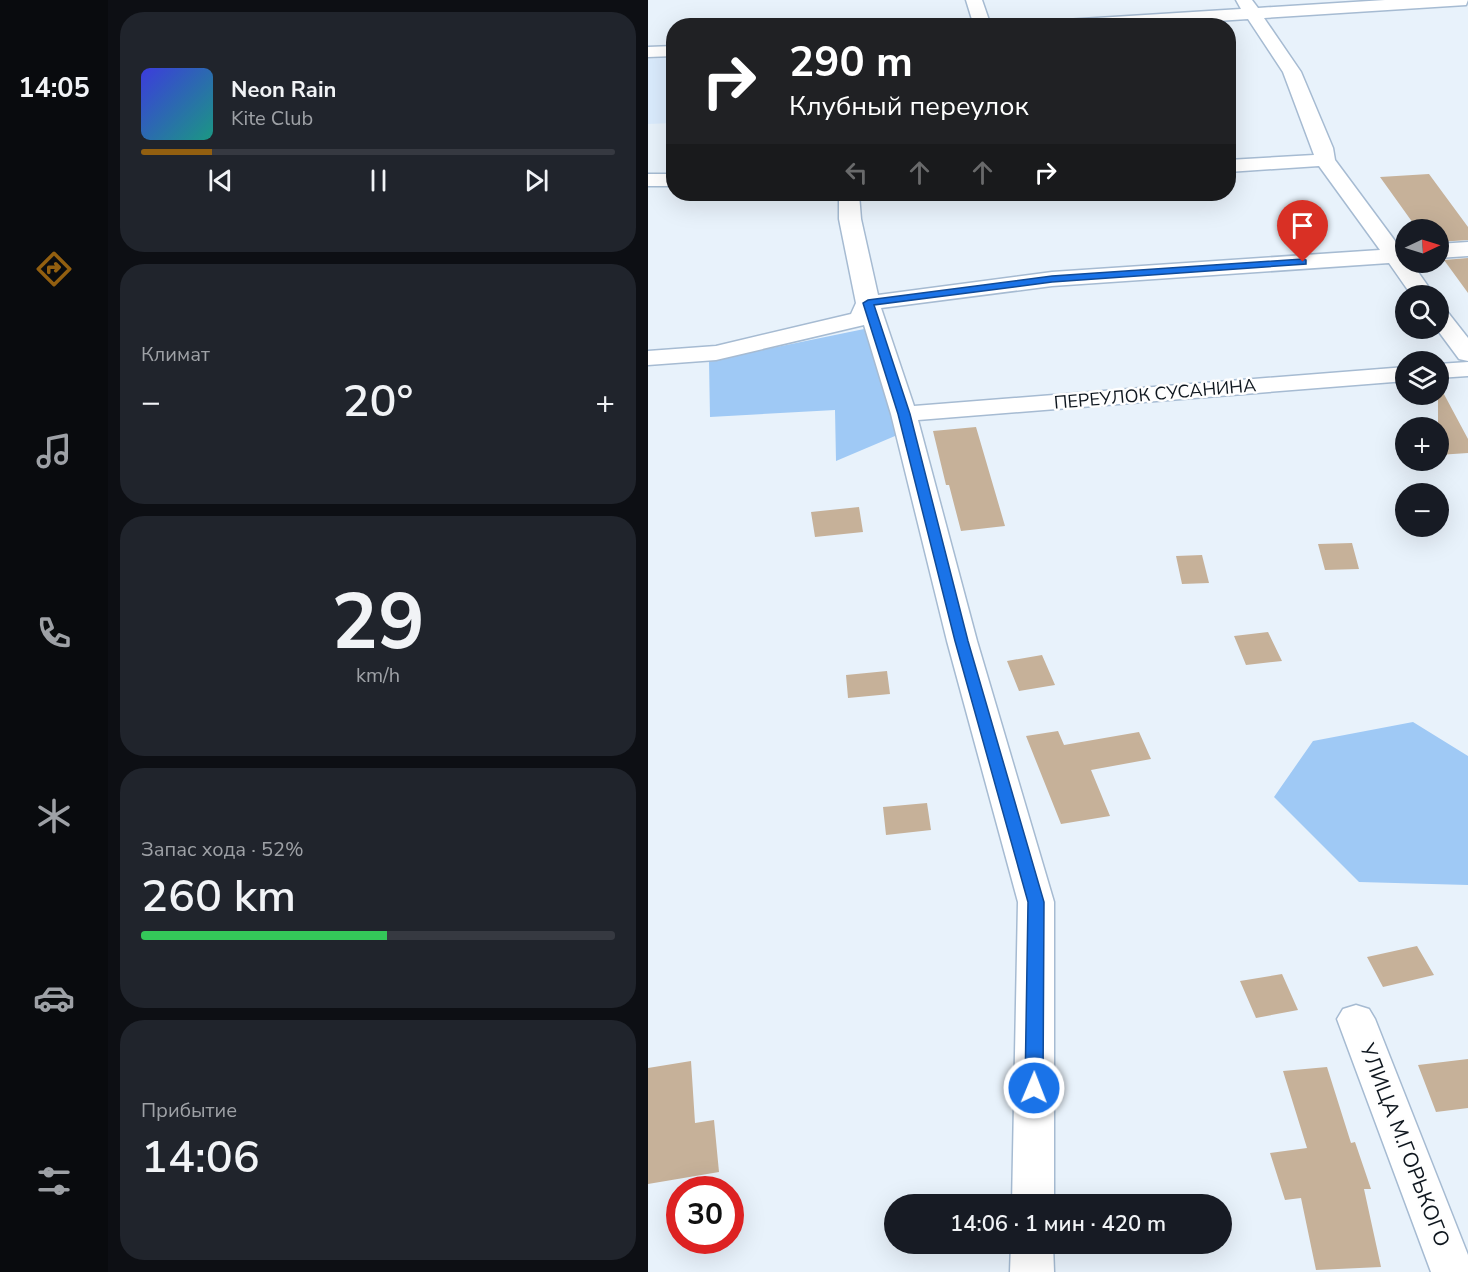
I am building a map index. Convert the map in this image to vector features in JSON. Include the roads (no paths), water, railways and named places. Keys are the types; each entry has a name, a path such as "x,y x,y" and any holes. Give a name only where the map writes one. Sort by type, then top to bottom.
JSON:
{"street":[{"path":"974,0 980,18"},
{"path":"1133,18 1249,7 1466,0"},
{"path":"1249,7 1292,72 1323,148 1325,159 1395,249"},
{"path":"648,52 666,51"},
{"path":"1236,165 1325,159"},
{"path":"648,180 666,180"},
{"path":"849,201 850,219 868,303 904,414 962,641 1036,902 1033,1194"},
{"path":"1449,250 1468,249"},
{"path":"868,303 1052,279 1395,255"},
{"path":"648,358 716,353 861,319 868,303"},
{"path":"1449,329 1468,354"},
{"path":"1449,370 1468,369"},
{"name":"ПЕРЕУЛОК СУСАНИНА","path":"904,414 1395,375"},
{"name":"УЛИЦА М.ГОРЬКОГО","path":"1356,1019 1454,1272"},
{"path":"1032,1254 1032,1272"}]}
